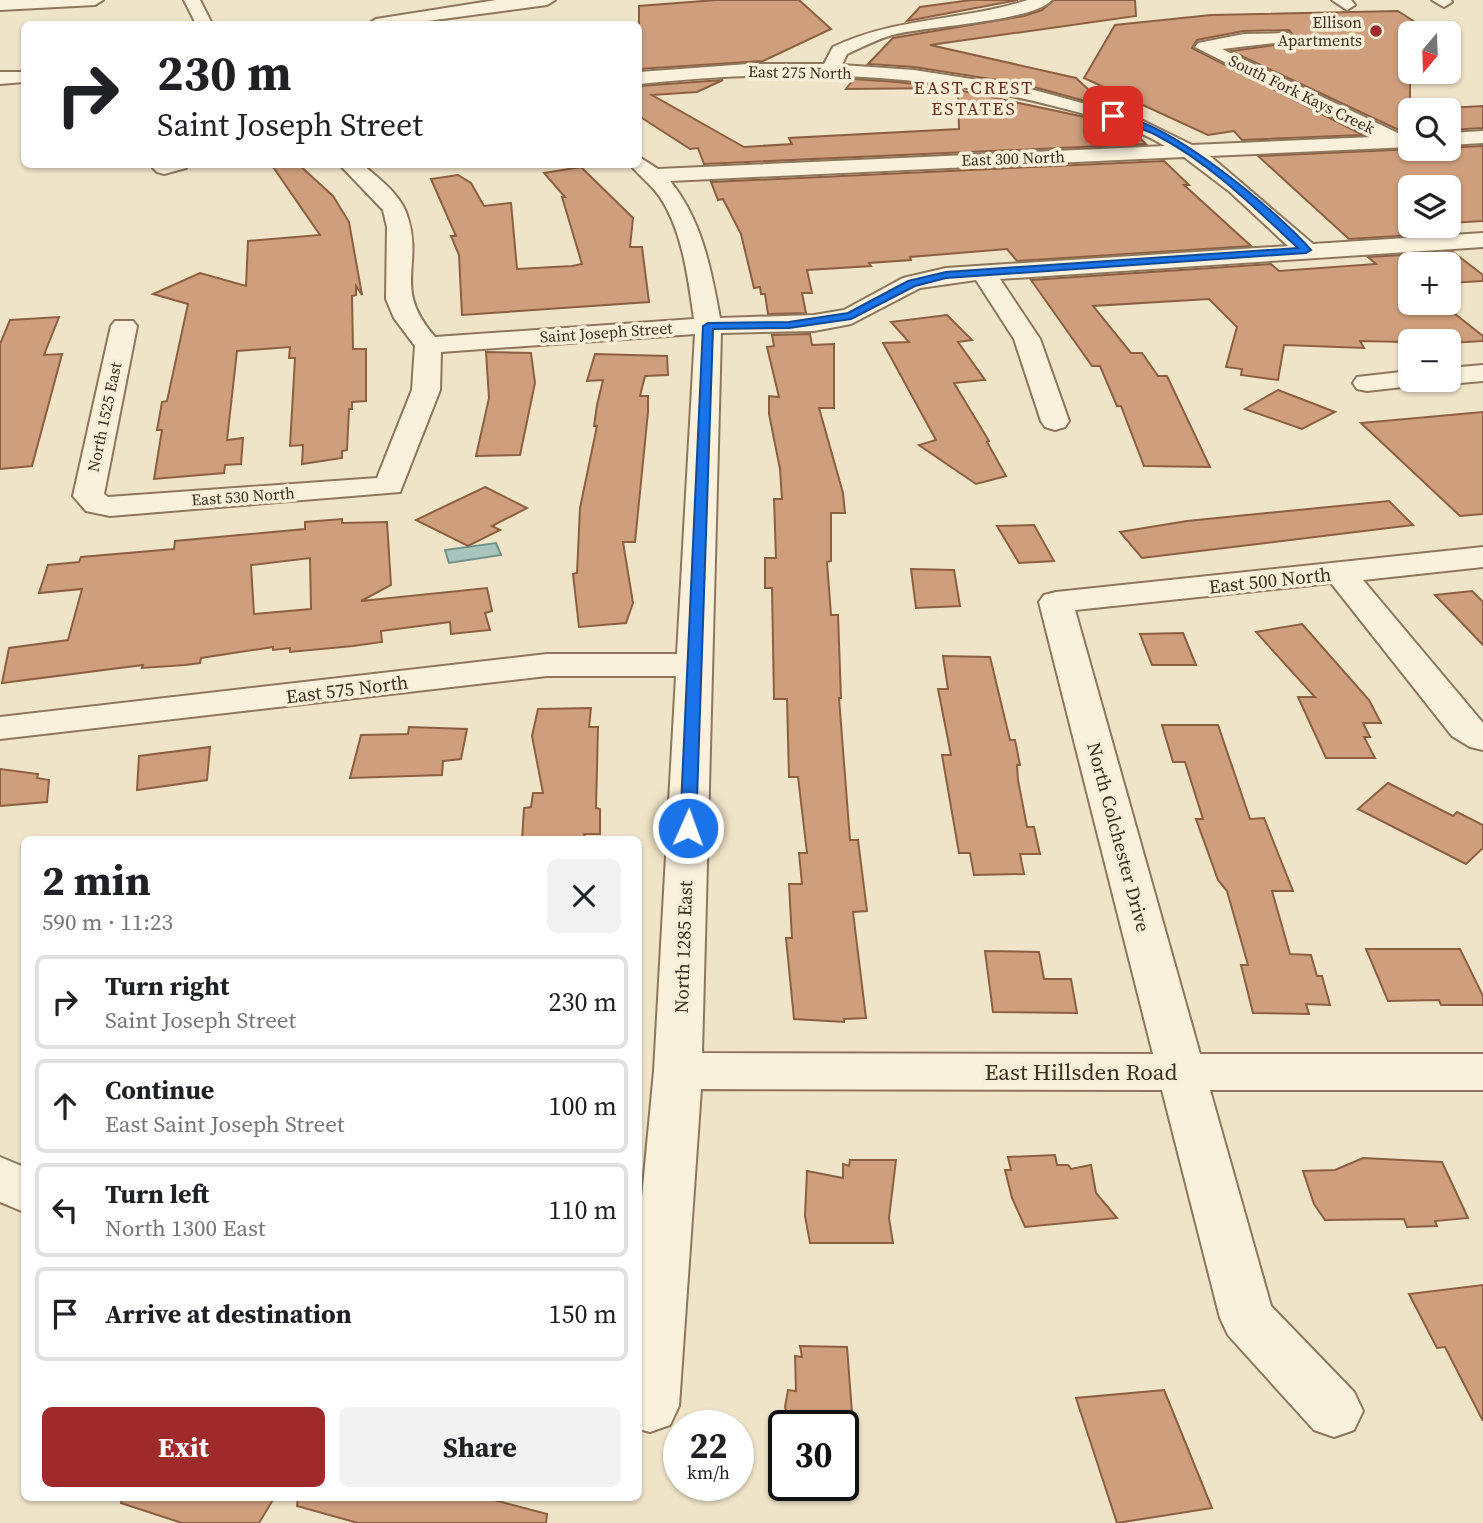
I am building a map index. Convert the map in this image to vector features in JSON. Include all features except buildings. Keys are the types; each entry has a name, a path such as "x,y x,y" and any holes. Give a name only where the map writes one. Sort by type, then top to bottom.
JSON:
{"street":[{"path":"0,5 95,0"},
{"path":"192,0 202,21"},
{"path":"393,21 499,2 547,0"},
{"path":"831,71 839,51 876,32 998,15 1044,0"},
{"name":"South Fork Kays Creek","path":"1283,37 1244,39 1204,47 1398,138"},
{"name":"East 275 North","path":"642,78 717,71 831,71 960,82 1049,99 1113,116 1158,133 1237,186 1306,250"},
{"path":"0,78 21,77"},
{"path":"1461,138 1483,137"},
{"name":"East 300 North","path":"648,169 1190,152 1398,141"},
{"path":"353,168 386,200 396,215 401,253 398,297 410,325 428,345"},
{"name":"North 1285 East","path":"644,1405 678,1072 708,326 700,268 691,236 648,169"},
{"name":"Saint Joseph Street","path":"428,345 636,328 814,323 851,316 912,283 946,275 1483,240"},
{"path":"983,272 1027,339 1055,421"},
{"name":"North 1525 East","path":"97,504 88,496 124,326"},
{"name":"East 530 North","path":"97,504 110,507 388,486 426,390 428,345"},
{"path":"1461,375 1483,373"},
{"path":"1367,383 1398,380"},
{"name":"East 500 North","path":"1056,602 1483,557"},
{"path":"1340,573 1465,728 1483,739"},
{"name":"North Colchester Drive","path":"1056,602 1247,1318 1334,1412"},
{"name":"East 575 North","path":"0,727 547,665 694,665"},
{"name":"East Hillsden Road","path":"678,1072 1483,1072"},
{"path":"0,1178 21,1189"}],"water":[{"path":"496,543 501,555 449,563 445,550"}],"place":[{"name":"Ellison Apartments","path":"1376,31"}],"district":[{"name":"EAST CREST ESTATES","path":"974,98"}],"route":[{"path":"688,828 708,326 764,327 814,323 851,316 912,283 946,275 1306,250 1237,186 1180,145 1158,133 1113,116"}]}
